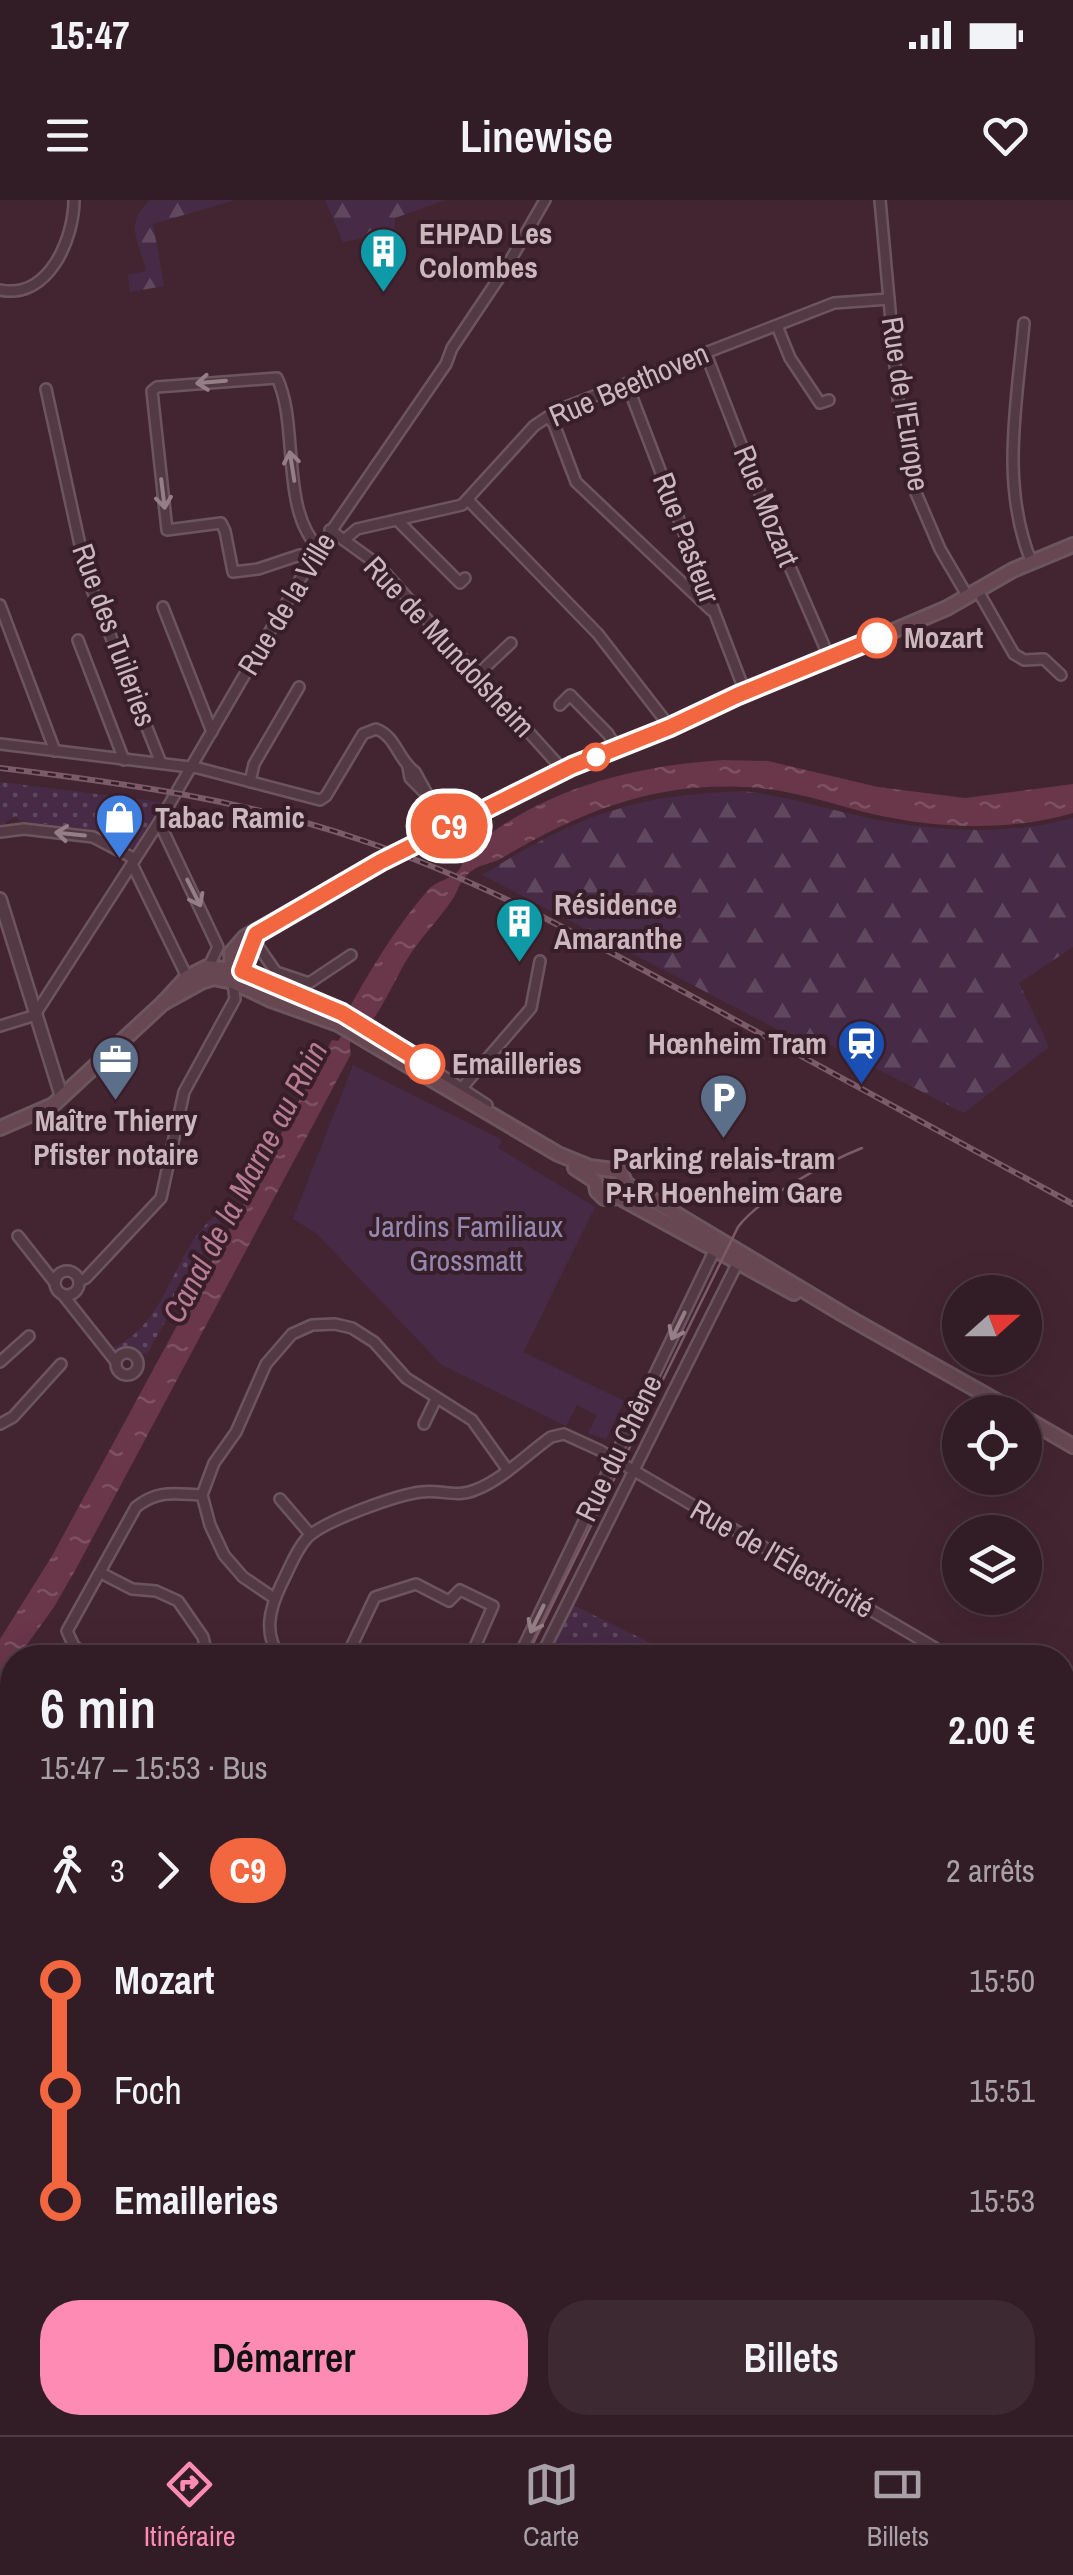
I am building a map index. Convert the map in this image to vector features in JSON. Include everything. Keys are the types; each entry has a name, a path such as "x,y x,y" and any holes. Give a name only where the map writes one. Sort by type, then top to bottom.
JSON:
{"main road":[{"path":"235,974 255,936 363,871 446,828 563,770 973,594 1031,561 1073,545"},
{"path":"7,1125 41,1113 209,966 268,984 272,990 371,1036 599,1176"},
{"path":"190,982 235,974 271,1000 338,1020"},
{"path":"599,1176 612,1168 620,1171 623,1190"},
{"path":"599,1176 597,1191 604,1198 623,1190"},
{"path":"623,1190 985,1395"},
{"path":"935,1368 975,1395"},
{"path":"1042,1428 1073,1446"},
{"path":"1042,1438 1073,1456"}],"street":[{"path":"0,290 8,292 31,285 64,254 74,200"},
{"name":"Rue de la Ville","path":"36,1014 159,822 330,530 352,504 438,376 546,200"},
{"name":"Rue de l'Europe","path":"880,200 898,399 916,493 940,549 1014,654 1024,660 1044,659 1060,675"},
{"name":"Rue Beethoven","path":"468,500 534,426 548,417 834,303 889,299"},
{"path":"1024,323 1011,475 1018,524 1031,561"},
{"path":"777,326 790,358 820,403 829,400"},
{"name":"Rue Mozart","path":"706,354 777,538 829,657"},
{"path":"312,559 300,555 260,569 233,572 221,523 167,530 150,397 157,387 278,378 300,512 308,538 319,548"},
{"name":"Rue Pasteur","path":"626,384 745,692"},
{"name":"Rue des Tuileries","path":"46,390 86,576 161,763"},
{"path":"548,417 576,482 716,614"},
{"path":"344,540 357,528 462,506 468,500 598,634 670,727"},
{"path":"397,520 460,583 465,578"},
{"name":"Rue de Mundolsheim","path":"330,530 377,564 563,770"},
{"path":"300,555 308,538"},
{"path":"0,605 55,751"},
{"path":"163,608 212,732"},
{"path":"78,640 124,760"},
{"path":"477,675 511,643"},
{"path":"250,782 254,764 299,687"},
{"path":"560,705 570,696 617,748"},
{"path":"0,744 191,767 320,800 363,734 376,728 389,736 408,767 410,778 446,828"},
{"path":"159,822 218,946 209,966"},
{"path":"0,832 24,829 93,837 134,862 190,982"},
{"path":"0,899 61,1096"},
{"path":"255,936 276,972 309,983 351,955"},
{"path":"461,1089 531,1008 540,961"},
{"path":"63,1295 74,1293 79,1281 161,1198 184,1092 235,998 235,974"},
{"path":"0,1026 36,1014"},
{"path":"371,1036 548,1142 558,1154"},
{"path":"18,1236 116,1362"},
{"name":"Rue du Chêne","path":"524,1645 717,1244"},
{"name":"Rue du Chêne","path":"546,1645 740,1257"},
{"path":"55,1284 58,1276 68,1271 79,1281"},
{"path":"273,1645 268,1627 274,1598 310,1534 332,1521 418,1492 460,1494 477,1490 506,1469 472,1420 406,1378 374,1342 352,1328 312,1325 292,1334 266,1364 236,1432 214,1463 202,1496 224,1556 244,1577 274,1598"},
{"path":"0,1362 30,1336"},
{"path":"0,1424 13,1417 61,1364"},
{"path":"424,1424 436,1399"},
{"name":"Rue de l'Électricité","path":"506,1469 551,1437 564,1434 930,1645"},
{"path":"74,1645 67,1631 136,1508 150,1496 202,1496"},
{"path":"280,1498 310,1534"},
{"path":"102,1573 132,1589 156,1591 178,1601 205,1645"},
{"path":"352,1645 374,1597 416,1584 449,1601 460,1590 493,1606 476,1645"}],"green space":[{"path":"150,200 235,200 153,224 164,286 130,292 128,275 146,271 135,225"},
{"path":"325,200 445,200 395,218 394,232 343,242"},
{"path":"0,782 161,802 136,846 130,849 96,830 20,821 16,816 0,826"},
{"path":"743,791 876,820 939,828 1007,829 1073,818 1073,947 1019,983 1049,1047 964,1113 826,1043 819,1051 482,875 547,838 606,813 668,798"},
{"path":"111,798 135,801 147,822 108,817"},
{"name":"Jardins Familiaux Grossmatt","path":"353,1065 502,1140 498,1148 595,1207 523,1352 624,1401 606,1439 588,1433 597,1415 577,1405 566,1426 442,1365 316,1233 293,1219"},
{"path":"230,1206 147,1354 126,1350 116,1353 113,1348 134,1335 150,1318 196,1237"},
{"path":"573,1605 655,1645 553,1645"}],"water":[{"path":"768,761 878,787 965,798 1073,784 1073,813 1006,825 960,826 892,818 776,790 688,788 592,813 468,874 411,953 375,1016 352,1036 351,1054 54,1607 27,1645 0,1645 332,1040 338,1041 352,1020 348,1010 416,904 433,886 455,874 464,855 521,814 585,786 688,763"}],"tram line":[{"path":"532,1645 738,1227 777,1193 862,1148"}],"railway":[{"path":"0,768 139,787 275,814 364,841 458,877 593,943 1073,1204"}],"bus line":[{"name":"C9","path":"425,1064 342,1013 242,971 256,934 363,871 488,806 572,766 877,638"}],"place":[{"name":"EHPAD Les Colombes","path":"384,294"},
{"name":"Mozart","path":"877,638"},
{"name":"Tabac Ramic","path":"120,860"},
{"name":"Résidence Amaranthe","path":"519,964"},
{"name":"Emailleries","path":"425,1064"},
{"name":"Hœnheim Tram","path":"862,1086"},
{"name":"Maître Thierry Pfister notaire","path":"116,1102"},
{"name":"Parking relais-tram P+R Hoenheim Gare","path":"724,1140"}],"water label":[{"name":"Canal de la Marne au Rhin","path":"245,1182"}]}
